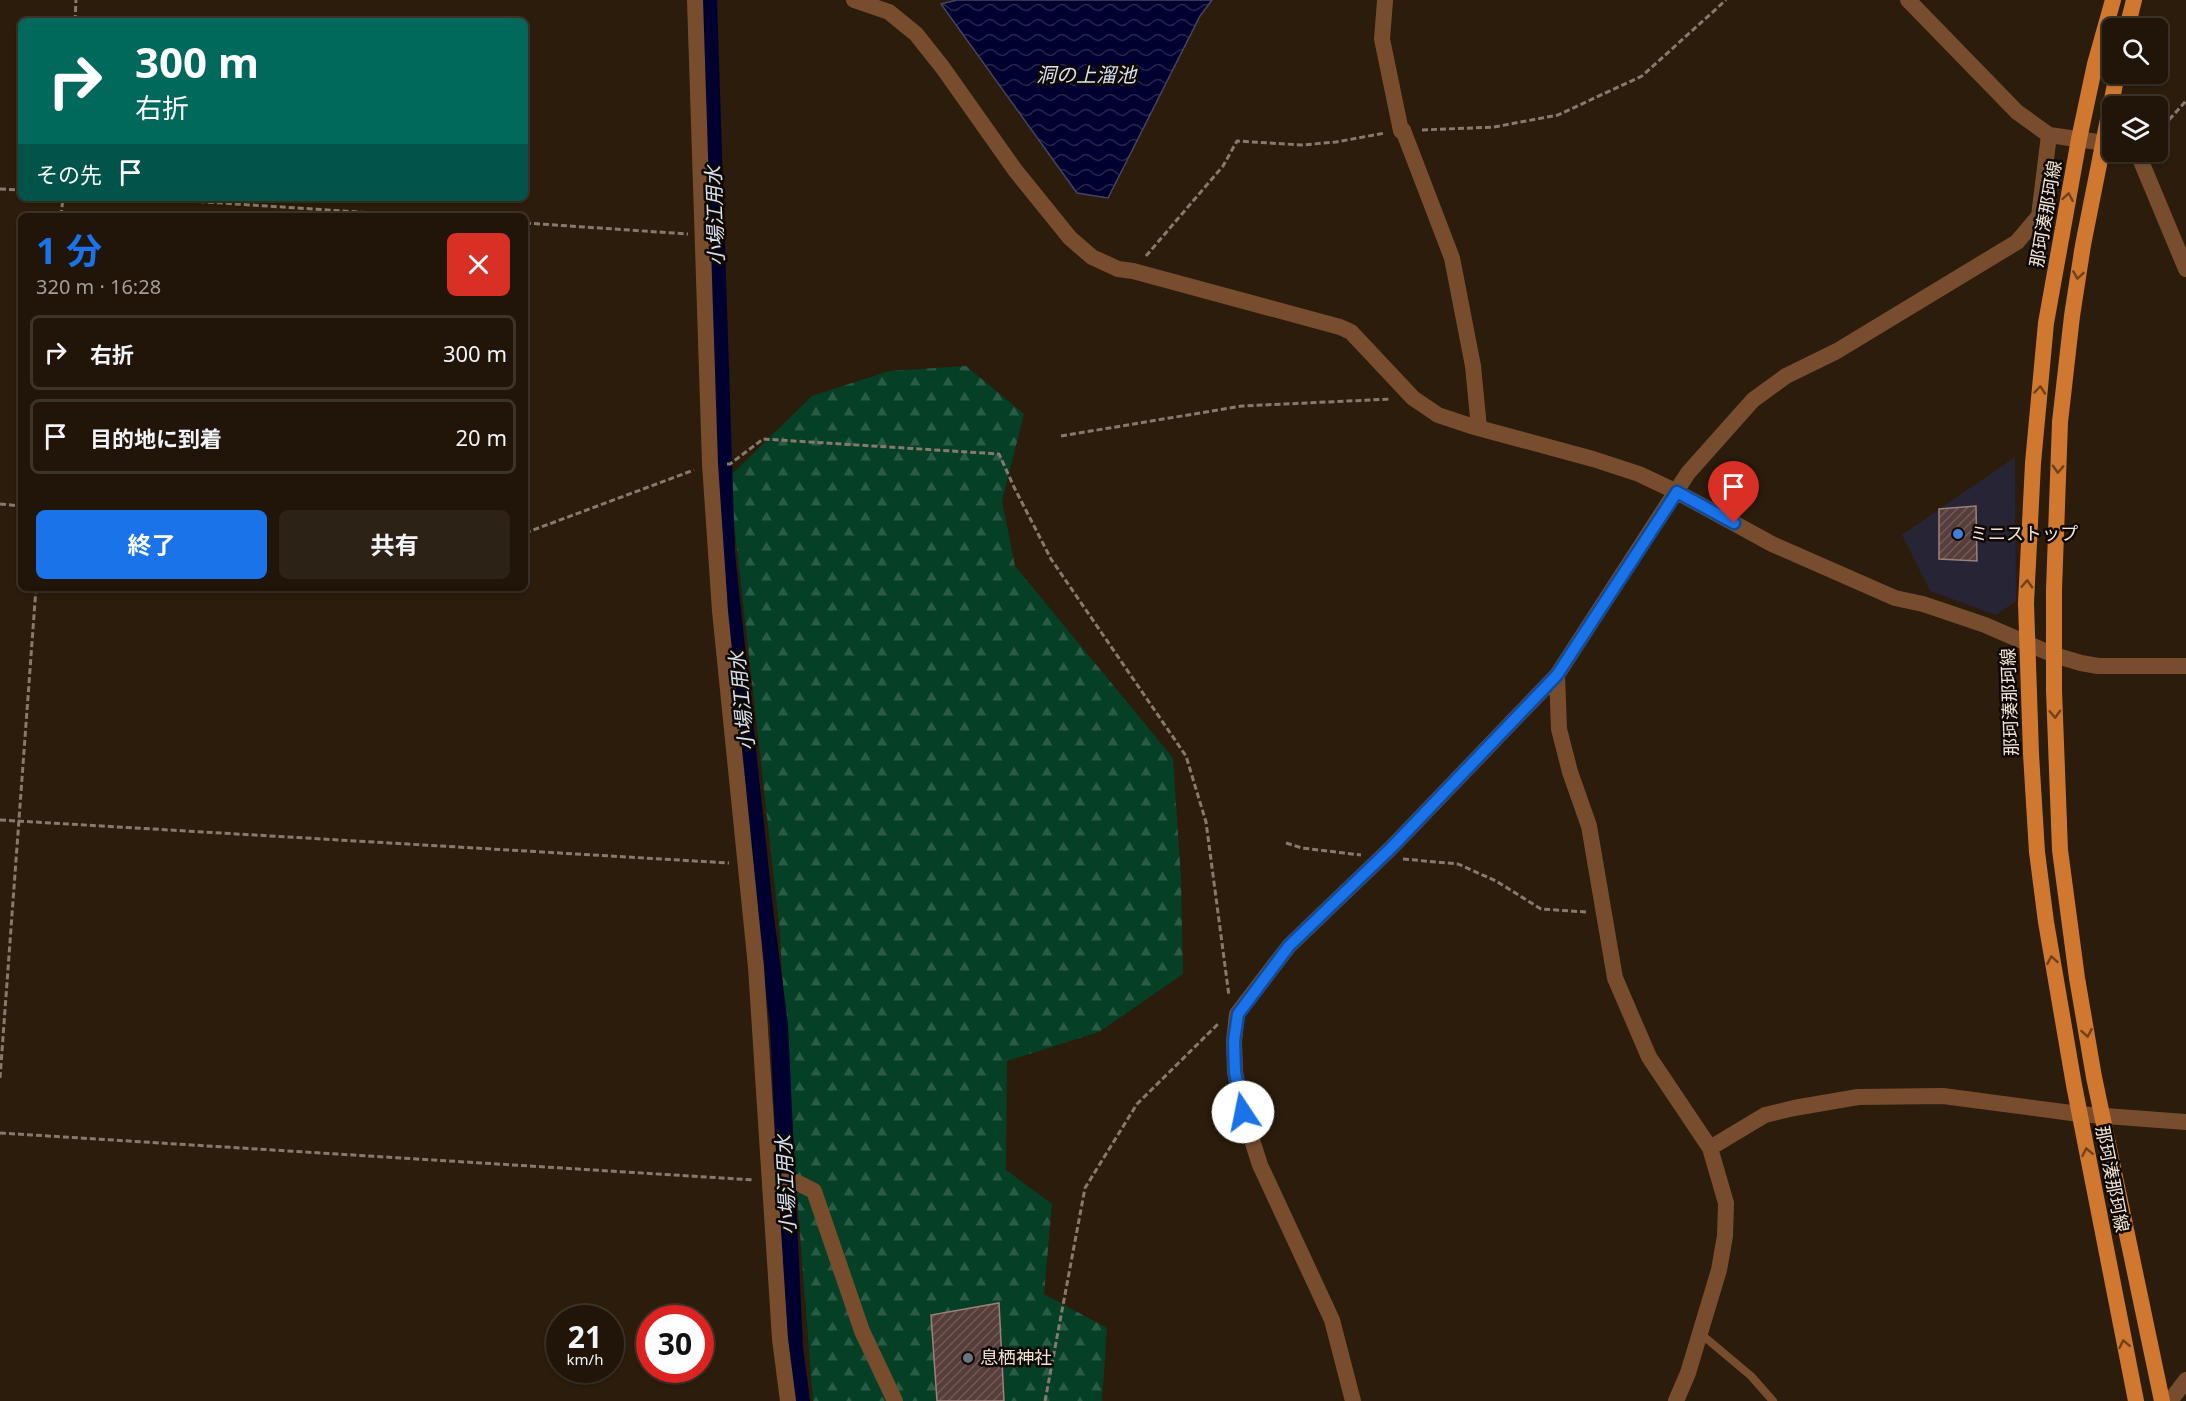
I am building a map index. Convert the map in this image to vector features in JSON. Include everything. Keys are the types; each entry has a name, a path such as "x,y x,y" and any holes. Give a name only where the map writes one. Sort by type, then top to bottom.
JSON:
{"main road":[{"name":"那珂湊那珂線","path":"2113,0 2095,64 2079,140 2044,346 2028,543 2026,603 2037,852 2046,922 2079,1114 2136,1401"},
{"path":"2130,18 2134,0"},
{"name":"那珂湊那珂線","path":"2103,162 2072,316 2060,422 2054,545 2054,656 2060,850 2077,978 2102,1114 2162,1401"}],"street":[{"path":"695,0 710,464 720,611 782,1182 780,1339 788,1401"},
{"path":"854,0 889,12 916,34 1022,178 1070,238 1092,257 1118,269 1133,271 1352,332 1413,398 1438,415 1639,474 1772,544 1885,593 1964,618 2028,643 2054,656 2098,666 2186,666"},
{"path":"1908,0 2017,112 2049,135 2102,142"},
{"path":"1385,1 1382,39 1401,131 1403,130 1452,258 1473,366 1479,428"},
{"path":"1353,1401 1332,1320 1260,1164 1243,1112 1235,1072 1234,1012 1289,946 1381,858 1557,675 1688,473 1753,400 1786,376 1837,351 2017,242 2039,216 2049,135"},
{"path":"2141,162 2186,269"},
{"path":"1557,675 1559,729 1588,826 1615,978 1649,1057 1710,1148 1726,1203 1719,1270 1701,1334 1676,1401"},
{"path":"1710,1148 1765,1115 1858,1097 1943,1096 2079,1114 2186,1122"},
{"path":"782,1182 814,1191 862,1331 895,1401"},
{"path":"2170,1401 2186,1380"}],"lane":[{"path":"1701,1334 1751,1376 1773,1401"}],"path":[{"path":"75,18 76,0"},
{"path":"2168,121 2186,101"},
{"path":"0,189 18,190"},
{"path":"191,201 373,213"},
{"path":"528,223 703,235"},
{"path":"1061,436 1242,406 1413,398"},
{"path":"730,464 763,439 999,454 1051,559 1186,756 1206,822 1234,1012 1137,1104 1085,1188 1045,1401"},
{"path":"528,532 710,464"},
{"path":"0,504 18,506"},
{"path":"0,1078 36,591"},
{"path":"0,820 747,864"},
{"path":"1286,843 1302,848 1381,858 1458,864 1496,881 1541,909 1603,913"},
{"path":"0,1133 782,1182"}],"shaded area":[{"path":"2015,457 2016,601 1996,615 1930,591 1902,535"}],"green space":[{"path":"966,366 1024,414 1002,501 1015,566 1173,758 1181,879 1183,974 1099,1032 1007,1061 1006,1170 1052,1204 1044,1294 1107,1328 1102,1401 813,1401 779,924 729,477 812,396 889,371"}],"water":[{"name":"洞の上溜池","path":"957,0 1212,0 1200,16 1108,198 1077,193 941,4"}],"building":[{"name":"ミニストップ","path":"1976,506 1977,561 1939,559 1939,509"},
{"name":"息栖神社","path":"999,1303 1004,1401 937,1401 931,1315"}],"waterway":[{"name":"小場江用水","path":"708,0 726,554 764,909 779,1025 794,1348 801,1401"}],"place":[{"name":"ミニストップ","path":"1958,534"},
{"name":"息栖神社","path":"968,1358"}],"route":[{"path":"1243,1112 1235,1072 1234,1041 1238,1014 1289,946 1391,848 1557,675 1677,492 1734,523"}]}
